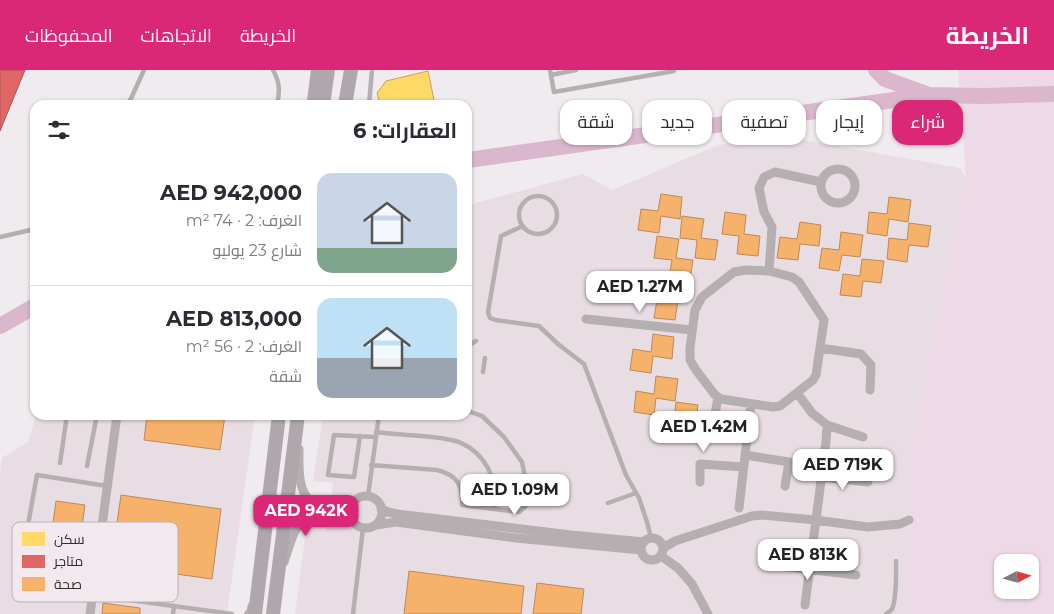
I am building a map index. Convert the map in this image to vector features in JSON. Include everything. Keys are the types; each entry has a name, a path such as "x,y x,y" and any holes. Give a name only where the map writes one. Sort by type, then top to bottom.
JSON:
{"main road":[{"path":"314,100 318,70"},
{"path":"324,100 328,70"},
{"path":"341,100 344,70"},
{"path":"346,100 351,70"},
{"path":"255,614 278,420"},
{"path":"273,614 298,420"}],"street":[{"path":"769,271 772,227 764,212 760,188 764,177 775,172 822,182"},
{"path":"746,270 769,271 792,277 799,282 822,315 824,325 816,375 813,380 780,406 773,407 721,399 715,395 690,360 695,310 702,298 734,272 746,270"},
{"path":"586,319 692,330"},
{"path":"820,348 861,354 871,365 870,390"},
{"path":"797,393 812,412 827,425 863,437"},
{"path":"689,430 712,432 718,397"},
{"path":"739,508 751,404"},
{"path":"102,522 116,420"},
{"path":"298,420 300,483 306,496 312,501 327,503 344,504 353,502"},
{"path":"805,605 827,425"},
{"path":"745,455 789,462 785,486"},
{"path":"700,482 700,464 744,467"},
{"path":"821,476 868,482"},
{"path":"351,519 349,510 353,502 357,498 368,496 377,500 382,508 388,512 397,514 645,544"},
{"path":"376,525 381,517 382,508"},
{"path":"278,576 295,530 301,520 310,515 343,516 351,519 358,527 363,528 396,522 516,538 645,544 654,538 660,542 662,552 692,584 708,614"},
{"path":"645,544 644,556 650,560 656,559 675,541 752,516 761,515 868,527 900,524 909,520"},
{"path":"764,564 856,575"}],"lane":[{"path":"130,100 144,70"},
{"path":"273,70 278,78 280,92 278,100"},
{"path":"369,100 372,70"},
{"path":"576,70 550,73 554,92 676,70"},
{"path":"543,196 553,204 557,215 554,227 549,231 544,234 532,233 523,226 520,220 521,207 530,198 543,196"},
{"path":"523,226 501,236 488,312 490,318 539,326 584,364 623,468 639,498 648,522 645,544"},
{"path":"0,237 30,230"},
{"path":"472,343 476,341"},
{"path":"483,372 485,358"},
{"path":"371,465 437,470 447,473 455,478 459,484 462,494 462,505 519,512 525,507 528,499 522,462 504,437 482,416 472,412"},
{"path":"60,463 66,420"},
{"path":"87,466 96,420"},
{"path":"368,496 378,420"},
{"path":"360,436 354,477 328,475 334,435 451,439 469,447 483,460 492,477 496,501 494,509"},
{"path":"29,522 37,475 107,486"},
{"path":"608,503 636,493"},
{"path":"354,614 363,528"},
{"path":"246,614 249,610 263,548"},
{"path":"886,614 892,610 896,561"},
{"path":"133,602 232,614"},
{"path":"172,614 174,606"}],"shaded area":[{"path":"958,70 1054,70 1054,614 909,614 909,529 912,450 918,412 966,178 963,100 960,100"},
{"path":"806,140 816,142 816,145 832,145 960,168 966,178 912,450 909,529 909,614 295,614 306,529 326,531 333,483 313,481 322,420 472,420 472,204 583,174 612,190 722,144 806,145"},
{"path":"35,420 254,420 227,614 0,614 0,472 2,458 28,442"}],"building: سكن":[{"path":"428,71 434,100 379,100 377,93 386,81"}],"building: متاجر":[{"path":"0,70 25,70 0,131"}],"building: صحة":[{"path":"661,194 682,197 680,219 661,216 659,233 638,230 641,209 658,211"},
{"path":"889,197 911,200 908,222 889,219 887,236 867,233 869,212 887,214"},
{"path":"725,212 746,215 744,234 760,236 758,256 737,254 739,236 722,234"},
{"path":"682,216 704,219 701,238 718,240 715,260 695,258 697,240 680,238"},
{"path":"800,222 821,225 819,246 800,244 798,260 777,258 780,237 797,239"},
{"path":"909,223 931,226 928,247 909,245 907,262 887,259 889,238 907,240"},
{"path":"841,232 863,235 860,257 842,255 839,271 819,268 822,248 839,250"},
{"path":"657,236 679,239 676,258 693,260 690,280 669,278 672,260 654,258"},
{"path":"862,259 884,261 881,283 863,281 861,297 840,295 843,274 860,276"},
{"path":"642,276 664,279 661,298 678,300 675,320 654,318 657,300 639,298"},
{"path":"653,334 674,337 672,359 653,356 651,373 630,370 633,349 651,352"},
{"path":"656,376 678,379 675,401 656,398 654,415 634,412 636,391 654,394"},
{"path":"676,402 698,405 695,426 676,424 674,440 654,438 656,417 674,419"},
{"path":"146,420 224,420 220,450 144,440"},
{"path":"121,495 221,509 212,579 178,574 178,522 117,522"},
{"path":"56,501 85,505 83,522 53,522"},
{"path":"409,571 524,586 521,614 404,614"},
{"path":"537,583 584,589 581,614 533,614"},
{"path":"103,603 140,608 140,614 102,614"}],"waterway":[{"path":"876,70 885,79 929,95 1054,94"},
{"path":"472,159 929,95"},
{"path":"0,326 30,309"}]}
